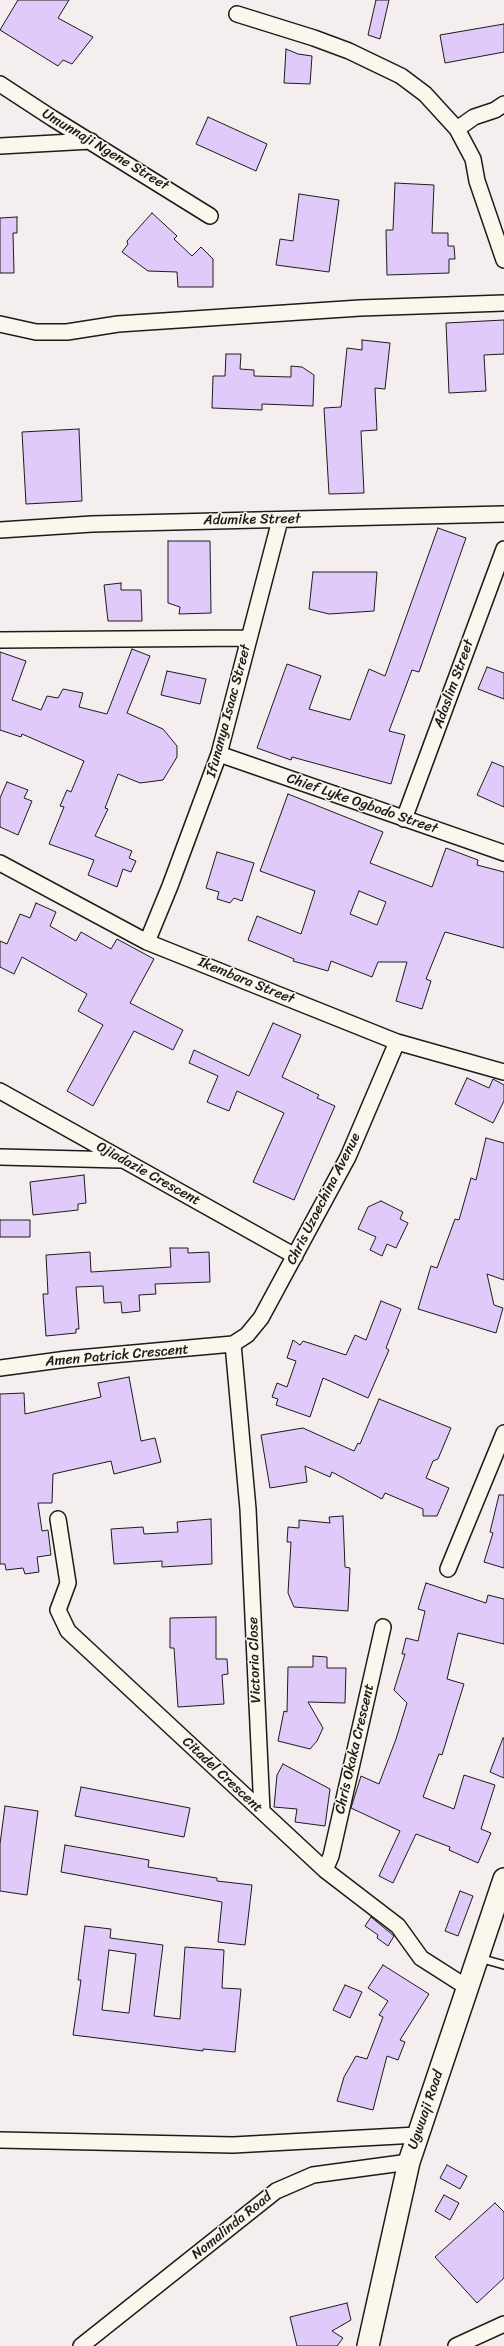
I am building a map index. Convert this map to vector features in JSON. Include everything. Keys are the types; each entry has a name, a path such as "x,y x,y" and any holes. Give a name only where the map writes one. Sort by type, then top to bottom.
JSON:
{"main road":[{"name":"Ugwuaji Road","path":"368,2346 409,2162 478,1958 495,1915 504,1879"}],"street":[{"path":"237,14 314,38 349,51 401,76 425,94 457,129 473,159 482,196 504,260"},
{"name":"Umunnaji Ngene Street","path":"0,84 210,216"},
{"path":"457,129 474,117 495,110 504,104"},
{"path":"0,146 91,141"},
{"path":"0,324 36,332 67,332 118,324 360,308 504,303"},
{"name":"Adumike Street","path":"0,530 92,524 504,514"},
{"name":"Ifunanya Isaac Street","path":"147,942 219,754 244,666 248,638 280,520"},
{"name":"Adaslim Street","path":"404,819 504,549"},
{"path":"0,640 248,638"},
{"name":"Chief Lyke Ogbodo Street","path":"219,754 504,853"},
{"name":"Ikembara Street","path":"0,863 147,942 397,1042 504,1072"},
{"name":"Chris Uzoechina Avenue","path":"233,1344 247,1335 261,1318 295,1256 325,1196 348,1157 397,1042"},
{"name":"Ojiadazie Crescent","path":"0,1091 295,1256"},
{"path":"0,1157 124,1161"},
{"name":"Amen Patrick Crescent","path":"0,1368 233,1344"},
{"name":"Victoria Close","path":"233,1344 248,1509 262,1811"},
{"path":"448,1569 504,1433"},
{"name":"Citadel Crescent","path":"58,1520 68,1583 58,1610 68,1631 325,1870 398,1926 421,1958 468,1988"},
{"name":"Chris Okaka Crescent","path":"325,1870 331,1856 383,1627"},
{"path":"0,2140 233,2145 417,2135"},
{"name":"Nomalinda Road","path":"81,2346 276,2191 313,2175 409,2162"},
{"path":"456,2346 504,2324"}],"lane":[{"path":"478,1958 504,1965"}],"building":[{"path":"18,0 69,0 58,18 93,37 72,64 63,60 58,66 0,30"},
{"path":"376,0 389,0 380,39 368,35"},
{"path":"504,24 504,52 445,63 440,35"},
{"path":"286,49 298,54 312,56 310,84 284,83"},
{"path":"208,117 267,144 256,171 196,144"},
{"path":"395,183 434,185 432,233 448,233 448,246 454,246 455,259 449,259 449,273 387,275 386,230 393,230"},
{"path":"299,194 339,200 329,272 276,265 280,239 293,241"},
{"path":"152,213 177,236 174,239 192,256 201,247 213,259 213,287 178,287 177,272 148,271 122,252 128,244 127,241"},
{"path":"17,217 17,233 13,233 14,273 0,273 0,218"},
{"path":"504,320 504,354 484,355 486,391 449,393 446,323"},
{"path":"362,340 390,343 385,389 375,388 377,430 361,431 364,493 329,494 324,408 341,407 347,348 362,350"},
{"path":"226,354 241,354 240,369 254,370 254,376 291,377 291,366 302,367 314,375 313,406 262,404 262,410 212,408 213,376 225,376"},
{"path":"79,429 82,501 26,504 22,432"},
{"path":"438,528 466,538 419,672 412,670 389,731 405,735 391,784 292,757 291,760 257,748 287,664 321,676 309,709 350,720 369,669 385,676"},
{"path":"168,541 210,541 211,613 179,614 180,607 168,603"},
{"path":"313,572 377,572 374,611 329,614 309,609"},
{"path":"121,583 121,590 141,590 142,621 108,621 104,585"},
{"path":"132,649 150,656 127,713 163,729 177,746 177,757 163,780 140,783 118,774 105,808 108,809 95,836 132,851 129,858 136,861 131,872 123,869 117,887 88,875 94,860 49,844 64,807 60,806 67,790 71,792 84,761 22,734 21,737 0,730 0,652 26,661 12,700 41,710 47,696 58,698 63,689 83,693 79,707 107,714"},
{"path":"487,667 504,673 504,699 478,689"},
{"path":"167,671 206,679 200,704 161,695"},
{"path":"492,762 504,767 504,807 477,795"},
{"path":"7,782 28,790 24,798 32,801 18,835 0,827 0,798"},
{"path":"288,794 383,832 370,863 432,887 446,848 478,860 477,865 504,872 504,948 445,932 426,979 431,981 422,1009 396,1001 407,962 378,962 372,977 331,961 328,971 293,961 294,959 248,940 257,916 301,934 315,891 260,871","holes":["359,891 386,902 377,925 350,914"]},
{"path":"217,852 254,863 242,901 234,898 230,903 217,899 219,892 206,888"},
{"path":"36,903 56,912 50,926 76,941 81,932 111,949 117,939 154,959 130,1003 183,1030 173,1050 134,1031 93,1106 67,1091 103,1025 78,1011 87,994 22,957 14,974 0,967 0,941 7,944 20,914 30,918"},
{"path":"273,1023 301,1035 282,1077 319,1095 317,1098 335,1106 294,1200 253,1182 284,1113 237,1091 229,1111 207,1102 218,1076 189,1063 194,1050 249,1076"},
{"path":"467,1078 489,1088 493,1079 504,1085 504,1101 493,1123 455,1104"},
{"path":"486,1138 504,1143 504,1280 487,1274 494,1305 503,1308 496,1333 418,1309 431,1266 437,1268 455,1219 459,1220 471,1178 476,1180"},
{"path":"84,1175 86,1203 78,1204 78,1210 33,1215 30,1182"},
{"path":"381,1201 403,1212 400,1219 408,1223 396,1248 387,1244 382,1256 370,1250 376,1237 358,1229 368,1207"},
{"path":"0,1220 30,1220 30,1237 0,1237"},
{"path":"170,1248 188,1248 188,1253 209,1252 210,1282 155,1284 156,1294 139,1295 140,1311 122,1313 121,1302 104,1303 103,1286 76,1287 79,1329 76,1329 76,1333 46,1336 43,1294 48,1294 46,1255 90,1252 91,1272 171,1267"},
{"path":"381,1301 401,1309 386,1348 389,1350 368,1398 323,1378 310,1417 276,1405 278,1399 272,1397 277,1383 287,1387 296,1361 287,1358 293,1340 300,1345 303,1341 346,1355 355,1335 366,1340"},
{"path":"129,1377 141,1441 155,1438 161,1462 114,1474 111,1461 53,1474 52,1503 38,1503 42,1531 48,1530 51,1555 37,1557 39,1572 25,1574 23,1568 6,1570 5,1564 0,1564 0,1394 24,1393 25,1414 101,1397 98,1383"},
{"path":"379,1399 451,1428 438,1459 433,1461 426,1478 449,1488 437,1516 423,1516 423,1509 385,1493 382,1499 332,1472 330,1477 305,1466 307,1482 270,1488 261,1435 303,1428 354,1451 358,1443 360,1444"},
{"path":"499,1495 504,1495 504,1568 484,1562 493,1533 490,1532"},
{"path":"343,1516 345,1567 350,1568 348,1611 294,1607 288,1593 291,1542 287,1542 288,1527 299,1528 299,1520 330,1523 329,1517"},
{"path":"211,1519 212,1564 162,1567 162,1561 114,1564 111,1529 143,1527 144,1534 178,1532 177,1522"},
{"path":"426,1583 486,1603 488,1595 504,1599 504,1644 458,1633 447,1679 464,1684 442,1755 439,1754 423,1797 454,1809 464,1775 495,1785 481,1829 491,1833 478,1863 449,1850 450,1847 416,1834 393,1883 379,1876 400,1831 351,1808 361,1776 379,1784 396,1739 407,1703 394,1690 405,1654 402,1654 406,1638 418,1641 425,1611 418,1609"},
{"path":"216,1617 216,1659 227,1659 228,1674 222,1675 224,1704 178,1707 174,1648 170,1648 170,1618"},
{"path":"313,1656 327,1657 327,1668 346,1668 345,1703 308,1702 323,1728 317,1741 310,1749 278,1741 284,1711 287,1712 288,1667 313,1667"},
{"path":"504,1738 504,1778 490,1772"},
{"path":"283,1764 330,1789 325,1826 295,1822 297,1809 274,1807 277,1775"},
{"path":"81,1787 190,1808 184,1837 75,1816"},
{"path":"5,1806 38,1811 27,1895 0,1891 0,1844"},
{"path":"65,1845 149,1860 148,1867 217,1878 217,1881 252,1885 245,1945 218,1942 222,1902 61,1872"},
{"path":"460,1891 473,1896 458,1936 445,1931"},
{"path":"371,1917 394,1936 388,1946 377,1938 378,1935 365,1926"},
{"path":"85,1926 111,1929 110,1938 163,1945 154,2016 180,2019 185,1947 224,1950 222,1988 241,1989 235,2052 203,2049 203,2051 73,2035 81,1980 78,1980","holes":["109,1950 136,1954 129,2013 102,2010"]},
{"path":"383,1965 429,1994 400,2040 405,2042 398,2060 387,2056 373,2110 337,2101 344,2077 356,2056 367,2059 383,2017 379,2015 388,2001 368,1988"},
{"path":"345,1985 362,1992 350,2018 333,2010"},
{"path":"447,2165 467,2176 460,2189 440,2178"},
{"path":"444,2195 459,2203 450,2220 435,2211"},
{"path":"495,2203 504,2212 504,2278 477,2303 435,2257"},
{"path":"347,2303 351,2320 332,2331 343,2338 337,2346 297,2346 290,2317"}]}
